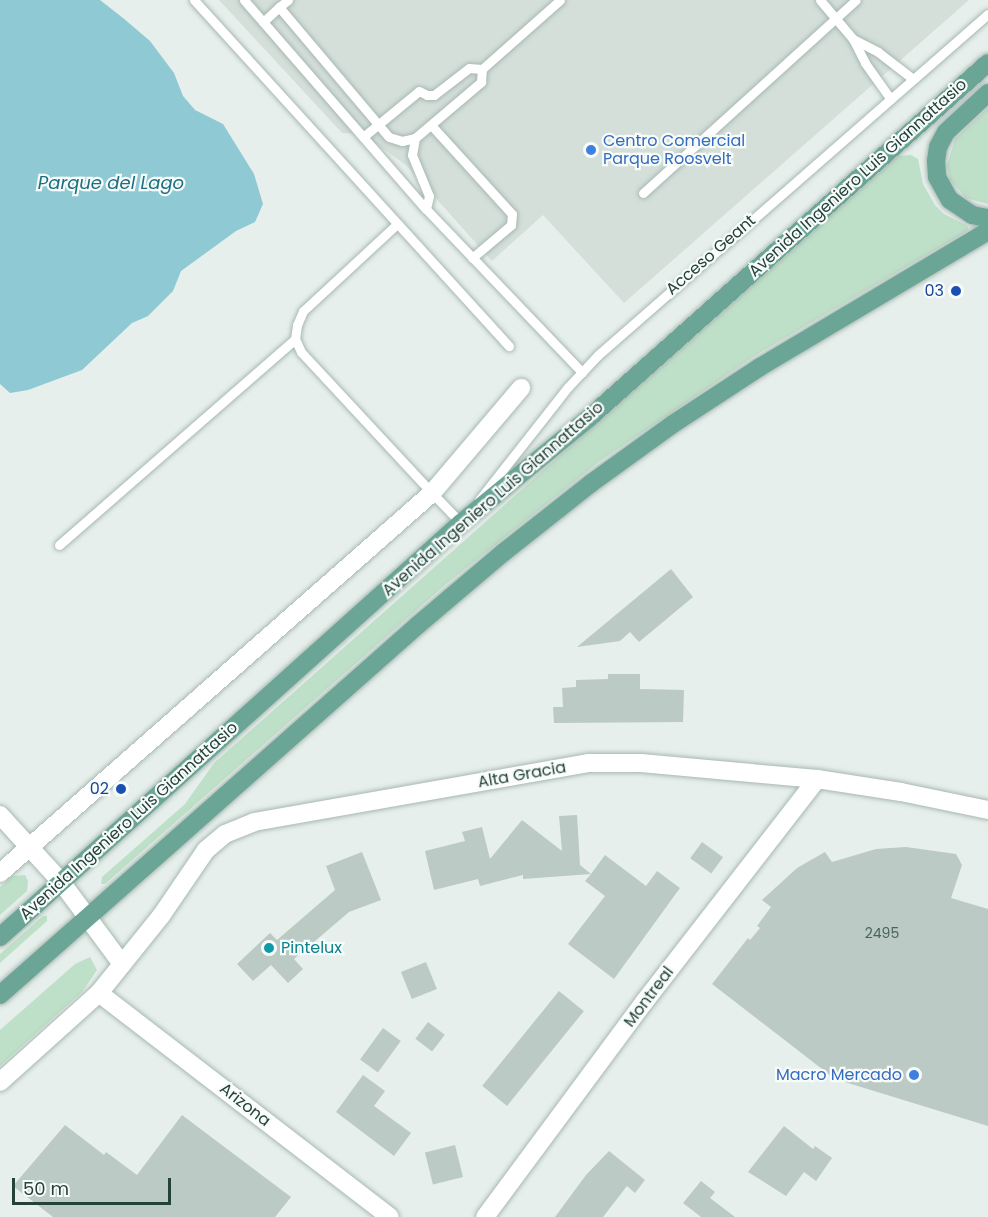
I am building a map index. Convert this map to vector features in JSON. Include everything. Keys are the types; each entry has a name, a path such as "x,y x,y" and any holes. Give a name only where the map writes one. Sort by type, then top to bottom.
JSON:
{"main road":[{"name":"Avenida Ingeniero Luis Giannattasio","path":"0,937 461,523 589,418 988,63"},
{"path":"988,93 946,132 938,147 936,160 939,183 950,200 960,209 972,215 988,218"},
{"path":"0,995 453,595 590,484 673,424 760,367 988,231"}],"street":[{"path":"0,873 432,493 521,388"},
{"name":"Alta Gracia","path":"122,964 161,916 206,850 225,834 254,822 588,763 641,763 816,779 901,792 988,810"},
{"name":"Montreal","path":"484,1217 645,1001 816,779"},
{"path":"0,814 28,848 62,883 122,964 99,993 0,1083"},
{"name":"Arizona","path":"99,993 390,1217"}],"lane":[{"path":"194,0 509,346"},
{"path":"244,0 426,209 582,372"},
{"path":"263,22 288,0"},
{"path":"279,7 389,137 402,141 415,138 481,82 482,69 560,0"},
{"path":"820,0 853,39 890,98"},
{"path":"643,193 856,0"},
{"name":"Acceso Geant","path":"461,523 597,355 988,14"},
{"path":"853,39 878,52 913,79"},
{"path":"363,137 419,91 427,95 434,95 469,68 482,69"},
{"path":"431,125 512,214 511,225 472,258"},
{"path":"415,138 412,155 429,196 426,209"},
{"path":"397,224 303,311 297,325 295,339 301,352 461,523"},
{"path":"59,545 295,339"}],"shaded area":[{"name":"Centro Comercial Parque Roosvelt","path":"219,0 969,0 624,303 543,215 492,261 406,165 362,134 342,133"}],"green space":[{"path":"988,108 988,204 966,198 950,180 947,165 955,139"},
{"path":"911,155 918,159 923,184 935,205 944,214 966,225 969,228 967,231 756,355 600,461 445,585 105,884 101,884 102,877 185,804 214,763 885,167 898,156"},
{"path":"25,875 28,881 27,891 0,915 0,887 12,876"},
{"path":"43,916 47,916 47,921 0,963 0,954"},
{"path":"90,957 97,970 82,992 0,1066 0,1030 75,964"}],"water":[{"name":"Parque del Lago","path":"0,0 100,0 150,41 174,73 183,96 195,110 223,124 254,174 263,204 255,222 236,231 181,271 173,291 148,316 132,323 82,370 28,390 10,393 0,384"}],"building":[{"path":"671,569 693,597 639,642 630,632 620,641 577,647"},
{"path":"608,674 640,674 640,689 684,690 683,722 554,723 553,707 563,707 562,688 576,687 576,680 608,679"},
{"path":"577,815 580,865 591,874 523,879 523,875 480,886 478,879 434,890 425,851 465,841 462,832 482,827 490,859 522,820 562,851 559,816"},
{"path":"702,842 723,857 711,873 690,858"},
{"path":"906,847 956,854 962,865 951,898 988,909 988,1126 835,1079 712,984 748,938 750,940 760,928 757,926 771,907 762,900 797,868 825,852 832,862 876,849"},
{"path":"362,852 381,900 349,912 294,959 303,969 288,983 271,965 253,981 237,964 270,933 277,940 335,890 326,866"},
{"path":"605,855 646,886 657,871 680,888 614,979 568,944 605,896 585,881"},
{"path":"426,962 437,989 412,999 401,972"},
{"path":"559,991 584,1011 507,1106 482,1086"},
{"path":"428,1022 445,1035 432,1051 415,1039"},
{"path":"383,1028 401,1041 378,1072 360,1060"},
{"path":"363,1075 385,1091 374,1106 411,1133 394,1156 336,1112"},
{"path":"182,1115 291,1197 275,1217 53,1217 13,1186 65,1125 104,1155 106,1152 137,1175"},
{"path":"784,1126 813,1149 815,1146 832,1158 816,1181 804,1172 786,1196 748,1172"},
{"path":"455,1145 463,1177 433,1185 425,1152"},
{"path":"609,1151 645,1180 635,1193 627,1186 603,1217 555,1217 586,1175"},
{"path":"701,1181 715,1192 710,1198 735,1217 701,1217 683,1203"}],"place":[{"name":"Centro Comercial Parque Roosvelt","path":"591,150"},
{"name":"03","path":"956,291"},
{"name":"02","path":"121,789"},
{"name":"Pintelux","path":"269,948"},
{"name":"Macro Mercado","path":"914,1075"}]}
